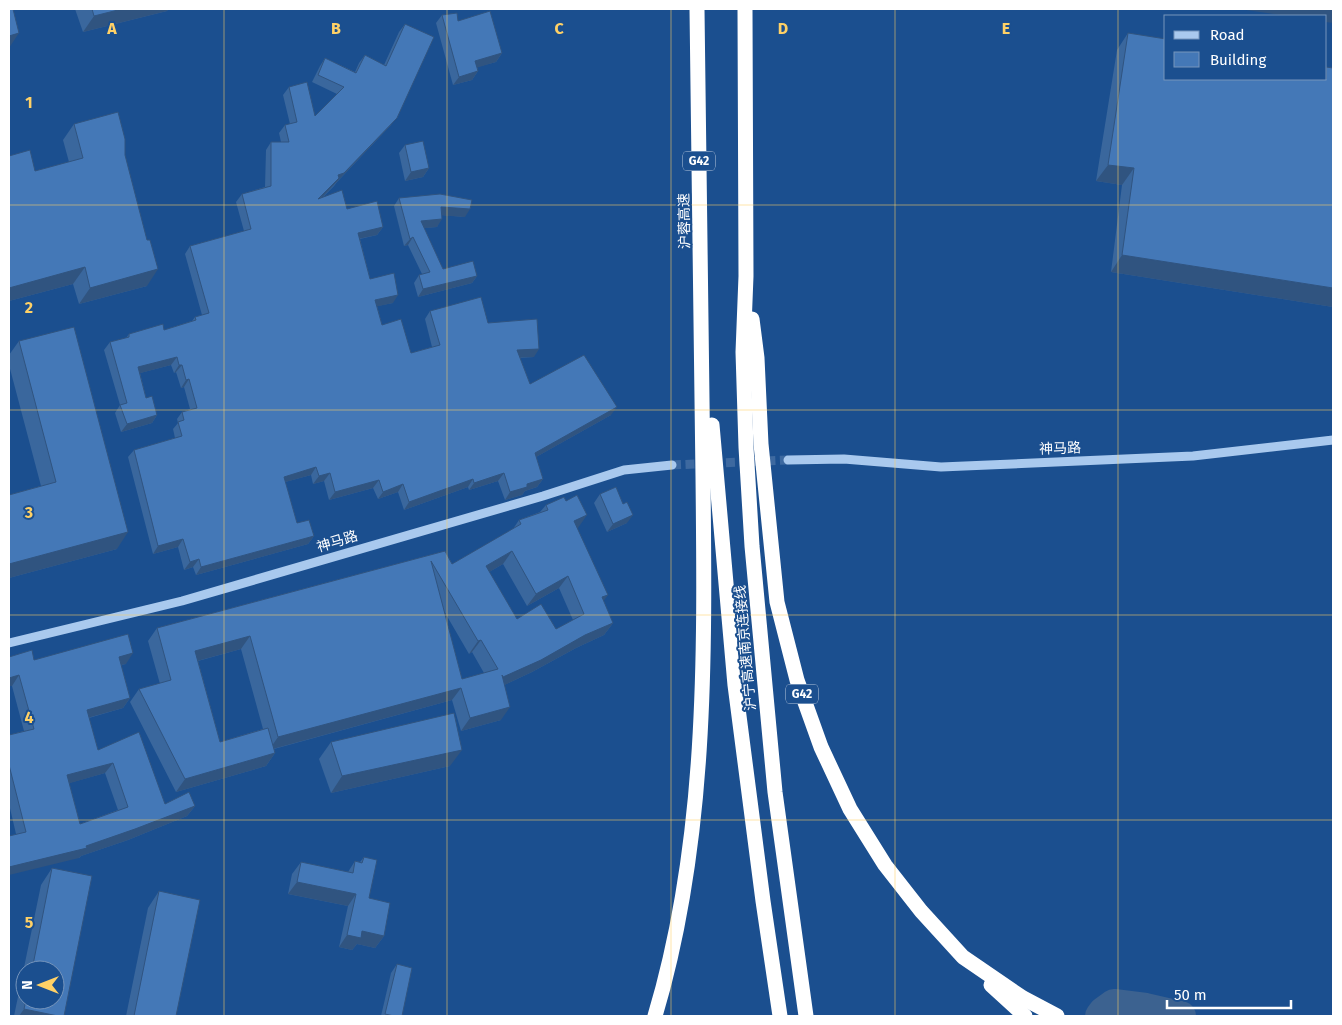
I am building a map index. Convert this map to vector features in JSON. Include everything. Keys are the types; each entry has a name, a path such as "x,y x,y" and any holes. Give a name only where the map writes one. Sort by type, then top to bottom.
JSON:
{"highway":[{"name":"沪蓉高速","path":"697,9 702,314"},
{"name":"G42","path":"745,9 746,276 757,358 761,444 778,602 797,680 821,747 850,809 885,865 921,911 963,957 1023,998 1057,1016"},
{"name":"沪宁高速南京连接线","path":"746,276 743,352 752,546 775,792 806,1016"},
{"name":"G42","path":"655,1016 667,977 684,897 695,805 702,687 704,569 702,314"},
{"name":"沪宁高速南京连接线","path":"702,314 735,685 780,1016"},
{"path":"963,957 1025,1016"}],"street":[{"name":"神马路","path":"788,460 844,459 941,467 1193,456 1333,440"},
{"name":"神马路","path":"9,643 182,601 543,496 624,470 672,465"}],"building":[{"path":"9,9 13,9 19,33 9,36"},
{"path":"92,9 122,9 94,16"},
{"path":"490,11 502,53 475,61 478,71 459,77 442,15 457,13 458,21"},
{"path":"405,24 434,37 397,118 344,173 338,175 339,178 318,199 342,190 347,209 377,201 383,227 358,233 370,279 394,273 398,295 375,300 382,325 401,319 411,353 440,345 430,311 481,297 488,323 537,319 539,349 517,350 530,384 584,355 617,407 535,453 543,479 527,484 527,487 510,492 504,473 474,483 473,479 409,502 403,484 383,492 379,480 335,492 330,473 319,476 316,467 284,477 297,523 309,520 314,536 201,567 199,559 190,562 183,539 158,546 134,450 182,436 178,422 184,420 182,412 197,408 189,379 186,380 182,365 179,365 177,357 138,367 146,398 152,396 157,415 127,424 120,405 127,403 110,342 163,324 164,330 196,320 195,317 209,313 190,246 251,229 242,194 271,186 271,142 289,142 285,125 297,122 289,87 307,82 315,116 344,87 318,75 325,58 356,73 365,55 386,66"},
{"path":"1128,33 1164,39 1164,80 1327,80 1327,67 1333,68 1333,288 1122,255 1134,168 1108,165"},
{"path":"118,112 125,139 125,155 147,240 150,240 158,269 90,288 85,267 9,288 9,156 30,150 35,171 83,158 74,124"},
{"path":"423,141 429,168 411,172 405,145"},
{"path":"440,194 472,200 470,209 441,207 442,219 421,221 443,269 473,261 477,276 423,289 419,275 430,272 413,237 410,239 399,198"},
{"path":"74,327 128,532 9,564 9,495 56,482 19,341"},
{"path":"616,487 623,504 627,502 633,515 613,524 600,494"},
{"path":"577,495 587,515 574,521 608,595 602,597 613,623 585,635 541,660 503,677 502,675 510,707 470,718 461,688 278,737 250,636 195,651 220,742 268,728 275,753 185,779 139,689 171,680 157,628 445,551 452,564 521,524 519,520 548,510 546,505 564,497 566,501","holes":["512,551 536,594 568,576 584,614 556,629 541,604 517,619 486,566","431,561 478,641 481,640 498,669 462,679"]},
{"path":"128,634 133,653 119,657 130,698 87,710 98,750 139,732 165,804 189,792 195,806 86,846 87,848 9,867 9,836 26,832 9,765 9,735 34,729 19,675 9,678 9,657 32,650 34,660","holes":["113,763 128,807 80,824 67,775"]},
{"path":"454,713 462,750 342,776 331,742"},
{"path":"364,857 377,860 369,898 390,903 384,936 362,931 361,938 347,935 356,894 297,882 301,862 353,873 355,861 362,863"},
{"path":"52,868 92,876 64,1016 29,1010 65,1010 65,960 34,960"},
{"path":"159,891 200,900 176,1016 134,1016"},
{"path":"397,964 412,968 402,1016 385,1014"}],"waterway":[{"path":"1100,1016 1114,1004 1146,1008 1181,1016"}],"tunnel":[{"path":"672,465 788,460"}]}
